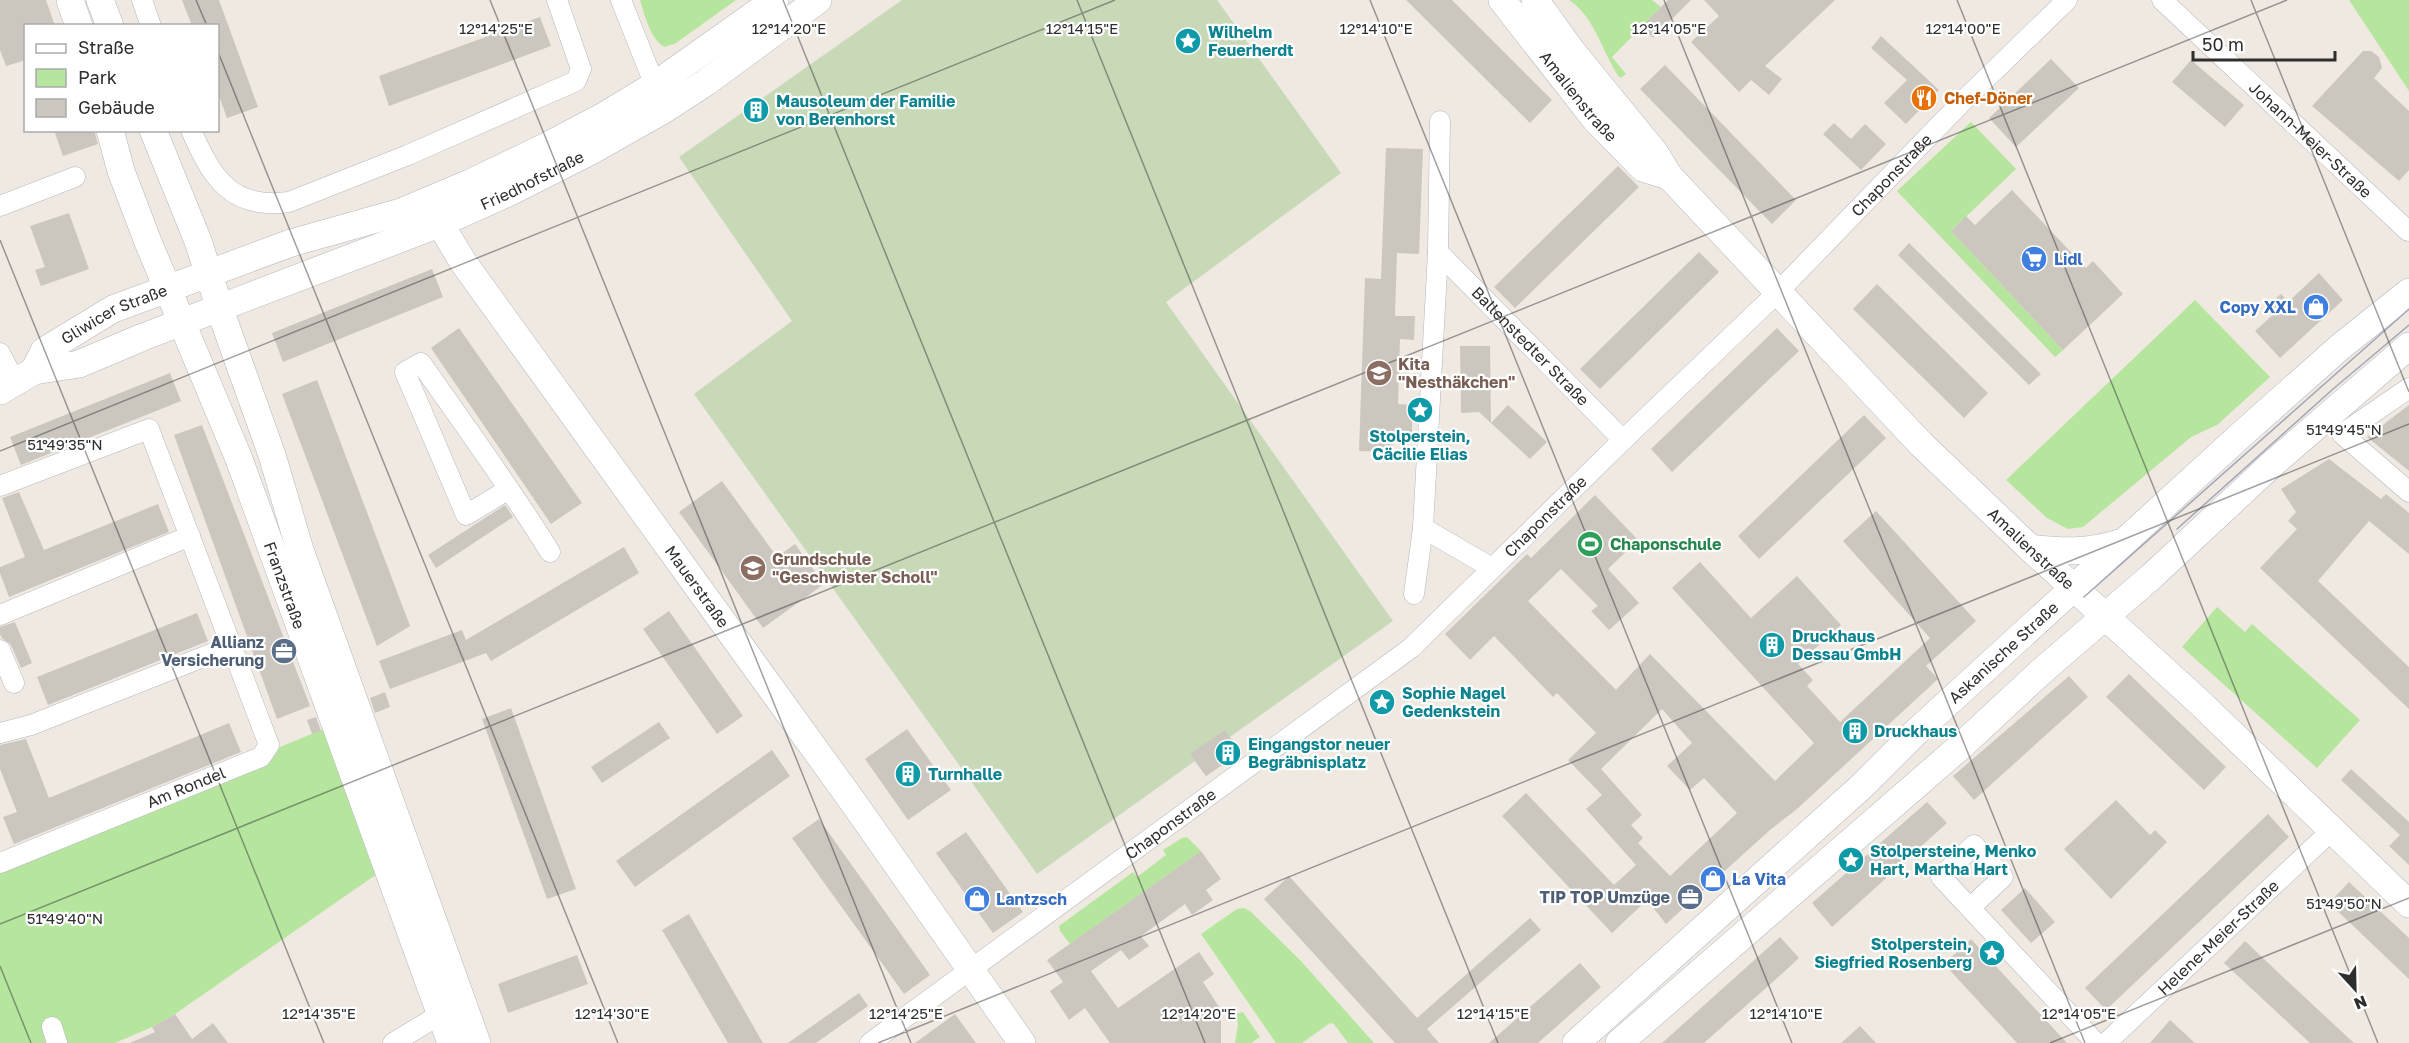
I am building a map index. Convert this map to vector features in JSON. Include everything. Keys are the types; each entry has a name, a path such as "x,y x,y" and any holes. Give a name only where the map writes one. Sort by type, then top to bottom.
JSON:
{"main road":[{"path":"70,0 78,24"},
{"path":"100,0 109,24"},
{"name":"Friedhofstraße","path":"219,308 433,213 550,173 660,97 776,0"},
{"name":"Friedhofstraße","path":"660,97 714,77 818,0"},
{"name":"Amalienstraße","path":"1502,0 1595,119 1643,168 1669,176"},
{"name":"Amalienstraße","path":"1535,0 1578,58 1655,153 1669,176 1921,444 2073,588 2197,700 2409,904"},
{"name":"Franzstraße","path":"111,132 121,171 238,459 451,1043"},
{"name":"Franzstraße","path":"154,132 187,212 272,455 300,550 477,1043"},
{"name":"Friedhofstraße","path":"208,273 291,243 390,215 433,213"},
{"name":"Mauerstraße","path":"433,213 463,262 847,794 1022,1043"},
{"name":"Gliwicer Straße","path":"16,382 44,351 78,329 114,309 208,273"},
{"name":"Askanische Straße","path":"1576,1043 1862,786 1916,732 2122,543 2331,355 2409,292"},
{"name":"Gliwicer Straße","path":"16,382 79,364 219,308"},
{"path":"1618,1043 1961,746 2104,616 2152,576 2270,466 2409,346"},
{"path":"2030,548 2075,552 2094,551 2122,543"}],"street":[{"path":"142,0 150,24"},
{"path":"192,132 206,165 224,185 242,199 269,205 289,202 408,155 556,92 576,81 581,69 557,0"},
{"path":"621,0 660,97"},
{"name":"Chaponstraße","path":"870,1043 1401,657 1778,292 1962,102 2067,0"},
{"name":"Johann-Meier-Straße","path":"2162,0 2408,231"},
{"path":"1414,594 1422,528 1438,252 1440,121"},
{"path":"0,206 75,177"},
{"name":"Ballenstedter Straße","path":"1438,252 1623,440"},
{"path":"0,353 16,382"},
{"path":"509,489 466,515 405,372 421,363 509,489 550,552"},
{"path":"2409,388 2342,434 2409,492"},
{"name":"Am Rondel","path":"0,486 149,429 269,745 261,757 0,862"},
{"path":"1422,528 1492,568"},
{"path":"0,615 190,536"},
{"path":"0,733 31,725 231,646"},
{"path":"0,650 14,683"},
{"name":"Helene-Meier-Straße","path":"2106,1043 2331,831"},
{"path":"1970,908 2096,1043"},
{"path":"393,1043 441,1014"}],"green space":[{"path":"640,0 736,0 676,43 665,47 655,39"},
{"path":"902,0 1217,0 1341,173 1166,302 1393,621 1230,737 1240,753 1206,776 1195,761 1037,874 694,394 792,321 679,157"},
{"path":"1569,0 1652,0 1661,7 1612,57 1626,74 1620,78 1586,16"},
{"path":"2349,0 2409,0 2409,91"},
{"path":"1971,122 2016,169 1951,231 2063,350 2055,357 1897,191"},
{"path":"2195,300 2270,377 2217,425 2191,437 2083,527 2068,529 2047,518 2006,480"},
{"path":"2217,607 2245,632 2252,624 2360,720 2317,768 2182,647"},
{"path":"326,728 377,874 175,1014 152,1027 115,1043 0,1043 0,863"},
{"path":"1187,837 1201,851 1070,944 1059,926 1133,872 1137,877 1166,855 1163,850"},
{"path":"1244,908 1250,911 1300,960 1374,1043 1348,1043 1334,1024 1330,1023 1302,1043 1276,1043 1201,934 1237,909"},
{"path":"1243,1012 1260,1037 1251,1043 1235,1043 1238,1025 1236,1014"}],"building":[{"path":"0,0 46,0 54,24 24,24 24,61 6,66 0,50"},
{"path":"182,0 219,0 258,107 227,118 219,96 219,24 191,24"},
{"path":"1406,0 1452,0 1552,100 1530,123"},
{"path":"1668,0 1691,0 1653,38 1642,26"},
{"path":"1704,0 1835,0 1765,66 1782,79 1769,95 1751,80 1739,92 1691,42 1719,16"},
{"path":"540,17 551,46 389,106 379,76"},
{"path":"1881,36 1939,90 1906,124 1884,103 1907,80 1871,48"},
{"path":"2363,51 2371,51 2379,57 2382,68 2374,78 2409,111 2409,170 2399,181 2312,106"},
{"path":"2051,59 2079,88 2016,147 1989,118"},
{"path":"2191,60 2244,105 2225,127 2172,82"},
{"path":"1665,65 1796,200 1772,224 1640,89"},
{"path":"1834,123 1851,139 1865,124 1886,144 1861,170 1823,134"},
{"path":"55,132 95,132 98,144 63,156"},
{"path":"1386,148 1423,149 1419,254 1397,253 1395,316 1415,316 1414,340 1400,339 1398,404 1412,405 1412,434 1393,434 1392,452 1359,451 1365,278 1381,279"},
{"path":"1618,166 1639,187 1515,308 1494,287"},
{"path":"2012,190 2086,268 2093,261 2123,294 2063,350 1951,231 1966,216 1975,225"},
{"path":"69,213 89,269 41,286 35,270 45,267 30,226"},
{"path":"1909,243 2041,374 2029,385 1898,255"},
{"path":"1699,252 1719,272 1600,389 1580,369"},
{"path":"432,269 443,297 283,362 272,333"},
{"path":"2319,273 2343,300 2280,358 2255,331 2276,312 2269,304 2281,294 2288,302"},
{"path":"1877,284 1988,393 1964,418 1853,309"},
{"path":"459,328 582,503 551,524 431,348"},
{"path":"1777,328 1799,351 1672,472 1651,449"},
{"path":"1460,346 1490,346 1491,423 1479,412 1461,413"},
{"path":"170,373 181,401 21,465 10,437"},
{"path":"317,380 410,626 377,646 282,394"},
{"path":"1508,405 1547,442 1530,459 1491,423"},
{"path":"2409,405 2409,471 2367,437"},
{"path":"1864,415 1886,438 1759,559 1738,536"},
{"path":"202,425 310,706 277,719 174,435"},
{"path":"2329,459 2381,499 2386,494 2409,513 2409,554 2369,521 2318,581 2409,667 2409,709 2260,568 2297,529 2288,521 2296,512 2281,489"},
{"path":"722,481 777,557 795,544 824,584 763,628 679,512"},
{"path":"19,492 44,550 158,504 169,532 9,597 0,567 25,557 2,498"},
{"path":"1595,495 1638,540 1608,569 1639,603 1609,630 1591,611 1598,606 1561,569 1528,601 1616,690 1650,654 1775,781 1814,743 1672,588 1700,562 1751,618 1797,576 1841,625 1798,664 1813,680 1807,686 1840,722 1930,638 1843,541 1876,511 1976,621 1926,666 1938,679 1797,809 1770,830 1666,924 1647,900 1612,933 1502,816 1526,793 1614,885 1636,865 1586,809 1602,795 1568,760 1596,733 1557,693 1553,697 1494,636 1470,660 1445,634 1527,554 1531,558","holes":["1662,709 1692,743 1667,766 1690,790 1704,778 1737,813 1670,876 1638,843 1643,838 1631,825 1642,815 1601,769"]},
{"path":"505,505 513,517 436,568 428,555"},
{"path":"624,547 639,573 491,661 486,653 390,689 379,661 462,630 466,640"},
{"path":"669,611 743,716 717,734 643,629"},
{"path":"197,613 208,641 48,705 37,677"},
{"path":"15,622 32,663 21,668 11,645 0,634 0,627"},
{"path":"2129,674 2226,767 2204,790 2106,697"},
{"path":"2069,676 2088,697 1974,800 1953,776"},
{"path":"385,692 390,707 375,713 370,698"},
{"path":"511,708 576,889 547,899 482,719"},
{"path":"316,717 321,731 312,734 307,720"},
{"path":"659,722 670,738 602,783 591,767"},
{"path":"229,723 241,752 14,844 3,817 17,812 0,769 0,745 26,739 49,798"},
{"name":"Turnhalle","path":"907,729 951,790 908,820 865,759"},
{"name":"Eingangstor neuer Begräbnisplatz","path":"1225,730 1240,753 1206,776 1190,754"},
{"path":"772,750 790,776 635,887 616,861"},
{"path":"2351,769 2409,822 2409,865 2389,846 2400,835 2341,780"},
{"path":"2116,800 2150,835 2155,830 2167,842 2111,899 2064,849"},
{"path":"1927,802 1947,823 1832,927 1812,903"},
{"path":"2268,814 2289,837 2106,1010 2085,988"},
{"path":"819,819 930,975 904,994 792,838"},
{"path":"966,832 1023,912 993,933 936,853"},
{"path":"1201,851 1221,879 1206,890 1213,900 1192,915 1185,904 1141,936 1149,946 1129,960 1121,950 1091,971 1118,1008 1199,952 1214,974 1203,982 1221,1010 1221,1043 1110,1043 1085,1008 1069,1020 1050,991 1063,982 1047,960"},
{"path":"1289,876 1417,1018 1530,918 1541,930 1427,1029 1439,1043 1395,1043 1264,899"},
{"path":"2349,882 2409,938 2409,979 2329,903"},
{"path":"2025,888 2055,922 2031,943 2001,910"},
{"path":"689,914 763,1043 728,1043 662,930"},
{"path":"1780,937 1799,958 1785,971 1704,1043 1662,1043"},
{"path":"1971,939 2067,1043 2017,1043 1944,964"},
{"path":"2245,941 2354,1043 2310,1043 2224,963"},
{"path":"577,955 588,984 508,1013 498,984"},
{"path":"1580,963 1601,987 1538,1043 1489,1043"},
{"path":"859,993 868,1006 816,1043 788,1043"},
{"path":"175,1014 192,1039 213,1023 228,1043 130,1043 155,1032 152,1027"},
{"path":"955,1014 976,1043 915,1043"},
{"path":"2170,1020 2195,1043 2150,1043"},
{"path":"1860,1026 1876,1043 1841,1043"}],"tram line":[{"path":"2084,597 2409,309"},
{"path":"2177,529 2333,389 2409,325"}],"place":[{"name":"Wilhelm Feuerherdt","path":"1188,41"},
{"name":"Chef-Döner","path":"1924,98"},
{"name":"Mausoleum der Familie von Berenhorst","path":"756,110"},
{"name":"Lidl","path":"2034,259"},
{"name":"Copy XXL","path":"2316,307"},
{"name":"Kita \"Nesthäkchen\"","path":"1379,373"},
{"name":"Stolperstein, Cäcilie Elias","path":"1420,410"},
{"name":"Chaponschule","path":"1590,544"},
{"name":"Grundschule \"Geschwister Scholl\"","path":"753,568"},
{"name":"Druckhaus Dessau GmbH","path":"1772,645"},
{"name":"Allianz Versicherung","path":"284,651"},
{"name":"Sophie Nagel Gedenkstein","path":"1382,702"},
{"name":"Druckhaus","path":"1855,731"},
{"name":"Eingangstor neuer Begräbnisplatz","path":"1228,753"},
{"name":"Turnhalle","path":"908,774"},
{"name":"Stolpersteine, Menko Hart, Martha Hart","path":"1851,860"},
{"name":"La Vita","path":"1713,879"},
{"name":"TIP TOP Umzüge","path":"1690,897"},
{"name":"Lantzsch","path":"977,899"},
{"name":"Stolperstein, Siegfried Rosenberg","path":"1992,953"}]}
